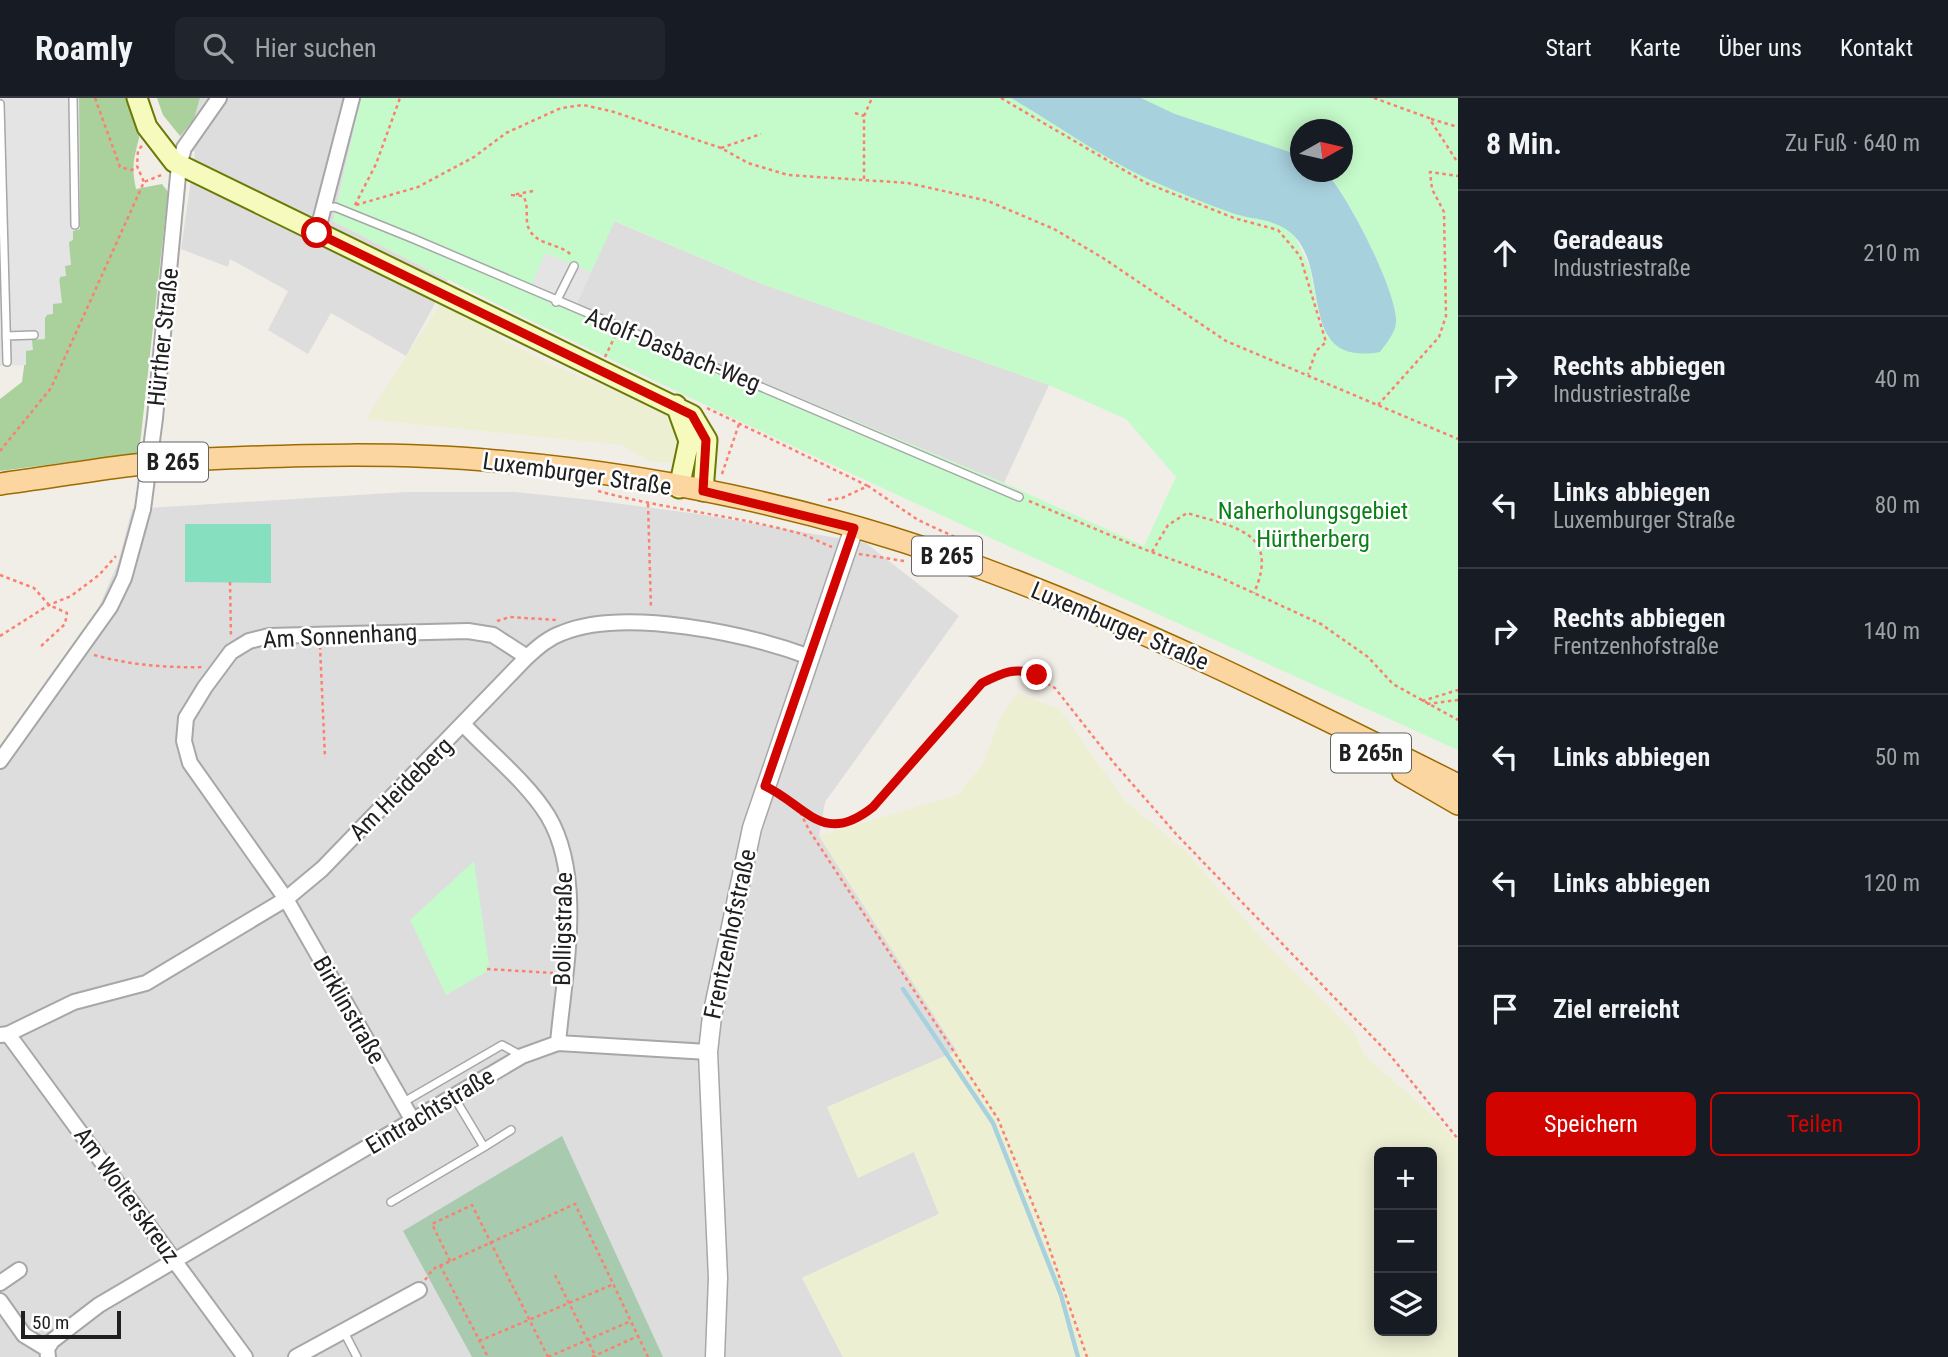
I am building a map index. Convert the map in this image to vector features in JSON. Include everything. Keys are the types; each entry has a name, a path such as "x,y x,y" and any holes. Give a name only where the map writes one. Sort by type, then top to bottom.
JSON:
{"main road":[{"path":"137,98 150,133 173,169 317,233 675,404 692,415 706,440 703,491"},
{"path":"675,404 689,440 679,488"},
{"name":"Luxemburger Straße","path":"0,484 202,459 386,455 495,461 703,491 854,528 947,556 1055,595 1285,699"},
{"name":"B 265n","path":"1285,699 1458,785"},
{"name":"B 265n","path":"1285,699 1458,804"}],"street":[{"path":"173,169 184,148 219,98"},
{"path":"317,233 326,208 352,98"},
{"name":"Hürther Straße","path":"0,761 80,652 124,578 143,509 155,418 173,169"},
{"name":"Frentzenhofstraße","path":"715,1357 718,1279 708,1052 735,902 765,786 854,528"},
{"name":"Am Heideberg","path":"4,1034 85,998 146,983 286,899 322,869 546,640 586,626 652,624 719,631 810,657"},
{"name":"Am Sonnenhang","path":"286,899 190,763 184,741 186,719 219,666 231,652 249,641 269,636 468,631 493,635 527,657"},
{"name":"Bolligstraße","path":"464,725 534,797 558,838 569,889 558,1043"},
{"name":"Birklinstraße","path":"286,899 413,1121"},
{"name":"Am Wolterskreuz","path":"4,1034 245,1357"},
{"name":"Eintrachtstraße","path":"47,1353 52,1341 99,1305 523,1056 558,1043 708,1052"},
{"path":"0,1283 19,1270"},
{"path":"296,1357 343,1329 419,1290"},
{"path":"0,1301 24,1335 47,1353"}],"lane":[{"path":"73,98 75,225"},
{"path":"0,104 7,362"},
{"name":"Adolf-Dasbach-Weg","path":"326,208 335,206 556,302 799,401 1019,497"},
{"path":"556,302 574,266"},
{"path":"6,337 34,335"},
{"path":"402,1103 502,1045 523,1056"},
{"path":"454,1097 484,1147"},
{"path":"391,1202 511,1130"},
{"path":"343,1329 357,1357"}],"path":[{"path":"96,98 120,167 131,170 138,168"},
{"path":"400,98 376,164 355,205 418,187 474,157 506,133 561,108 583,105 611,111 721,148 748,163 788,175 908,183 988,201 1054,229 1103,258 1226,341 1458,439"},
{"path":"864,179 864,116 872,98"},
{"path":"1001,98 1146,183 1234,218 1278,230 1300,256 1326,342 1316,351 1308,374"},
{"path":"1374,98 1458,127"},
{"path":"855,113 864,116"},
{"path":"1429,118 1458,163"},
{"path":"721,148 761,134"},
{"path":"144,144 138,150 138,168 145,182"},
{"path":"0,451 51,388 145,182 173,169"},
{"path":"1378,405 1439,337 1446,316 1444,212 1432,189 1430,172 1458,176"},
{"path":"533,191 512,195 523,196 526,201 529,229 537,238 566,248 574,266"},
{"path":"603,361 619,328"},
{"path":"722,474 739,424 868,486"},
{"path":"597,491 648,504 726,516 801,534 829,546"},
{"path":"1019,497 1254,593 1321,624 1368,657 1393,684 1458,720"},
{"path":"648,504 652,624"},
{"path":"1152,552 1168,524 1187,513 1244,529 1262,552 1263,572 1254,593"},
{"path":"0,636 71,596 99,575 137,533"},
{"path":"0,575 34,588 49,606 67,613 65,624 39,648"},
{"path":"230,582 231,652"},
{"path":"468,631 510,617 545,617 586,626"},
{"path":"320,634 325,758"},
{"path":"80,652 121,663 162,668 219,666"},
{"path":"800,812 831,823 856,820 873,807 982,683 1004,672 1024,670 1037,675 1055,688 1177,835 1390,1055 1458,1139"},
{"path":"1422,701 1458,690"},
{"path":"1427,704 1458,700"},
{"path":"765,786 783,795 800,812 809,830 998,1119 1041,1224 1087,1357"},
{"path":"487,969 564,973"},
{"path":"419,1290 433,1269 440,1265 575,1204 649,1357"},
{"path":"450,1261 432,1224 472,1205 548,1357 631,1321"},
{"path":"440,1265 488,1357"},
{"path":"555,1275 594,1356 638,1336"},
{"path":"479,1341 614,1284"}],"shaded area":[{"path":"0,98 79,98 80,229 73,231 73,240 69,242 71,265 65,266 66,276 59,277 62,303 53,304 53,314 45,315 45,339 32,340 33,350 26,351 26,365 0,366"},
{"path":"200,98 361,98 333,221 448,280 406,356 331,313 308,354 268,330 288,291 230,259 228,267 181,249 195,152 180,136 194,119"},
{"path":"614,221 762,284 1049,385 1004,483 576,305"},
{"path":"545,253 591,272 576,305 531,287"},
{"path":"407,492 515,492 592,500 698,514 866,543 959,616 825,802 819,836 957,1051 828,1107 914,1152 939,1214 802,1278 843,1357 0,1357 0,745 66,658 98,609 118,563 132,509"}],"green space":[{"path":"79,98 130,98 139,134 134,163 136,189 162,184 168,192 139,453 0,471 0,399 22,382 26,351 53,304 72,231 80,229"},
{"path":"157,98 200,98 194,119 180,136 163,115"},
{"name":"Naherholungsgebiet Hürtherberg","path":"361,98 1011,98 1233,213 1279,224 1294,235 1310,268 1320,320 1328,337 1388,341 1394,326 1395,310 1385,278 1356,217 1333,182 1353,182 1353,119 1290,119 1290,153 1175,114 1141,98 1458,98 1458,750 752,427 333,221","holes":["615,221 762,284 1049,385 1126,419 1176,477 1144,546 1004,483 576,305 545,253 591,272"]},
{"path":"440,304 483,324 505,341 554,366 619,392 671,417 680,438 677,460 668,463 651,462 622,445 366,419"},
{"path":"185,524 271,524 271,583 185,582"},
{"path":"1018,693 1059,709 1124,800 1185,851 1264,941 1353,1031 1365,1056 1440,1122 1458,1144 1458,1357 843,1357 802,1278 939,1214 914,1152 858,1178 827,1107 957,1051 819,836 959,794 983,764 1000,718"},
{"path":"474,861 489,965 486,972 446,995 410,920"},
{"path":"562,1136 663,1357 472,1357 403,1231"}],"water":[{"path":"1011,98 1141,98 1175,114 1290,152 1290,182 1333,182 1370,244 1395,309 1396,323 1390,338 1380,352 1353,353 1336,345 1325,330 1311,268 1303,249 1284,228 1190,197 1148,179 1096,151"}],"waterway":[{"path":"903,989 993,1123 1061,1295 1078,1357"}],"route":[{"path":"317,233 675,404 692,415 704,432 706,440 703,491 854,528 765,786 783,795 800,812 831,823 844,824 856,820 873,807 982,683 1004,672 1024,670 1037,675"}]}
